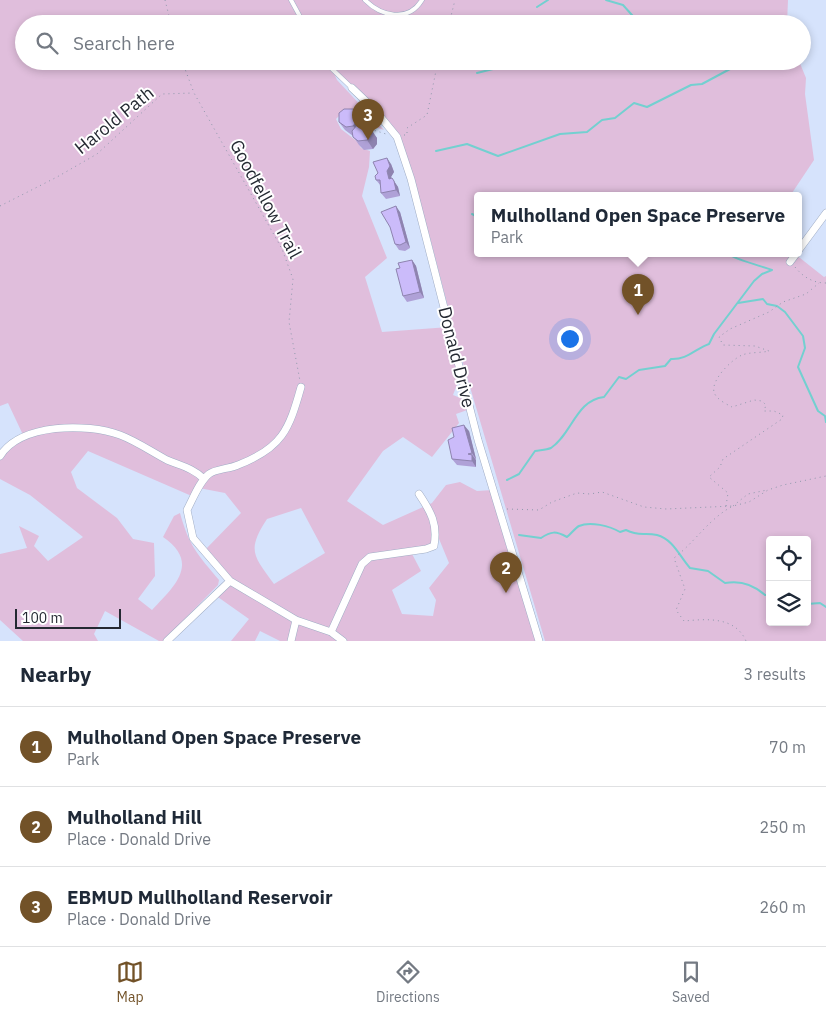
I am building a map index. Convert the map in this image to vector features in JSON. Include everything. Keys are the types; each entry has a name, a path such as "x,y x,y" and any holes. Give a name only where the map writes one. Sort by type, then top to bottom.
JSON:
{"street":[{"name":"Donald Drive","path":"352,88 374,109 397,137 411,179 478,440 539,641"},
{"path":"802,246 826,213"},
{"path":"790,262 794,257"},
{"path":"301,386 292,421 274,444 250,460 230,469 210,472 204,479 187,510 193,538 230,581 296,620 331,632 343,641"},
{"path":"0,456 7,445 47,429 92,427 121,435 169,460 196,471 204,479"},
{"path":"331,632 362,564 370,557 426,550 434,546 436,533 434,517 420,494"},
{"path":"167,641 230,581"},
{"path":"291,641 296,620"}],"lane":[{"path":"291,0 299,15"},
{"path":"364,0 380,12 393,15"},
{"path":"401,15 408,13 422,0"},
{"path":"333,70 352,88"}],"path":[{"path":"165,0 169,15"},
{"path":"451,15 455,0"},
{"name":"Goodfellow Trail","path":"185,70 194,93 282,249 293,279 289,322 301,386"},
{"path":"368,129 397,137 407,135 407,128 427,115 436,70"},
{"name":"Harold Path","path":"0,206 57,178 97,154 162,94 194,93"},
{"path":"790,262 802,275 819,283 826,283"},
{"path":"726,506 728,493 709,477 720,467 723,459 779,421 783,415 774,411 764,411 766,405 762,401 747,401 732,407 719,400 714,392 715,383 730,364 742,355 769,351 755,346 724,345 720,337 730,329 769,312 783,302 806,294 819,283"},
{"path":"746,641 744,635 730,624 710,618 684,621 676,610 685,589 674,558 697,538 718,514 748,494 801,480 826,476"},
{"path":"499,508 539,510 552,502 577,493 590,494 602,492 644,507 666,509 732,506 749,502 768,490"}],"shaded area":[{"path":"0,0 788,0 787,15 15,15 15,70 803,70 806,78 805,94 814,160 793,192 474,192 474,257 799,257 824,277 826,276 826,641 545,641 460,353 429,234 397,137 333,71 337,80 384,130 369,125 355,113 340,115 336,119 341,129 358,142 361,148 370,151 369,167 362,196 387,258 365,277 382,332 449,327 461,374 453,395 468,401 470,409 456,414 459,423 432,457 403,437 383,451 347,501 383,525 432,503 446,485 460,482 477,491 493,490 539,641 280,641 260,631 255,641 231,641 249,619 215,595 230,581 204,551 241,513 225,493 199,488 194,497 88,451 71,472 77,488 117,518 133,539 154,543 155,576 138,599 152,610 168,593 180,575 182,565 180,556 174,547 163,537 174,516 180,513 191,542 200,557 219,580 218,585 163,641 159,641 105,611 94,634 98,641 23,641 0,620 0,554 27,548 19,526 39,536 34,546 48,561 83,537 30,495 0,479 0,456 24,437 8,403 0,406","holes":["301,508 325,553 274,584 257,560 255,553 256,539 267,519","437,534 449,563 429,588 436,600 433,616 402,614 392,590 421,571 411,552 434,546"]}],"building":[{"path":"344,109 353,109 357,114 357,121 353,126 346,127 339,122 339,113"},
{"path":"364,123 371,129 371,136 367,140 358,141 353,137 352,131 358,124"},
{"path":"387,158 390,166 387,171 389,179 392,178 394,181 396,190 381,193 380,180 376,180 375,176 378,173 373,162"},
{"path":"396,206 406,242 400,245 395,244 390,227 381,212"},
{"path":"412,260 420,292 403,296 396,269 400,268 398,263"},
{"path":"464,425 472,453 468,454 472,455 472,461 452,459 448,440 454,437 452,428"}],"waterway":[{"path":"537,7 548,0"},
{"path":"606,0 623,5 632,15"},
{"path":"477,73 489,70"},
{"path":"436,151 467,144 498,156 560,134 587,132 602,120 615,118 634,103 647,107 691,85 702,84 728,70"},
{"path":"734,257 772,270"},
{"path":"507,480 519,474 535,451 551,448 558,442 580,411 595,399 604,397 619,377 626,379 639,370 665,366 671,359 682,358 709,344 714,334 754,281 762,274 772,270"},
{"path":"738,303 763,299 767,304 777,306 785,312 803,336 805,348 798,367 818,411 825,416 826,422"},
{"path":"519,535 541,538 554,533 567,537 579,526 589,524 606,526 620,532 626,530 635,533 653,534 668,540 690,568 708,571 725,583 747,584 766,595"},
{"path":"811,604 820,603 826,607"}],"place":[{"name":"EBMUD Mullholland Reservoir","path":"368,140"},
{"name":"Mulholland Open Space Preserve","path":"638,315"},
{"name":"Mulholland Hill","path":"506,593"}]}
